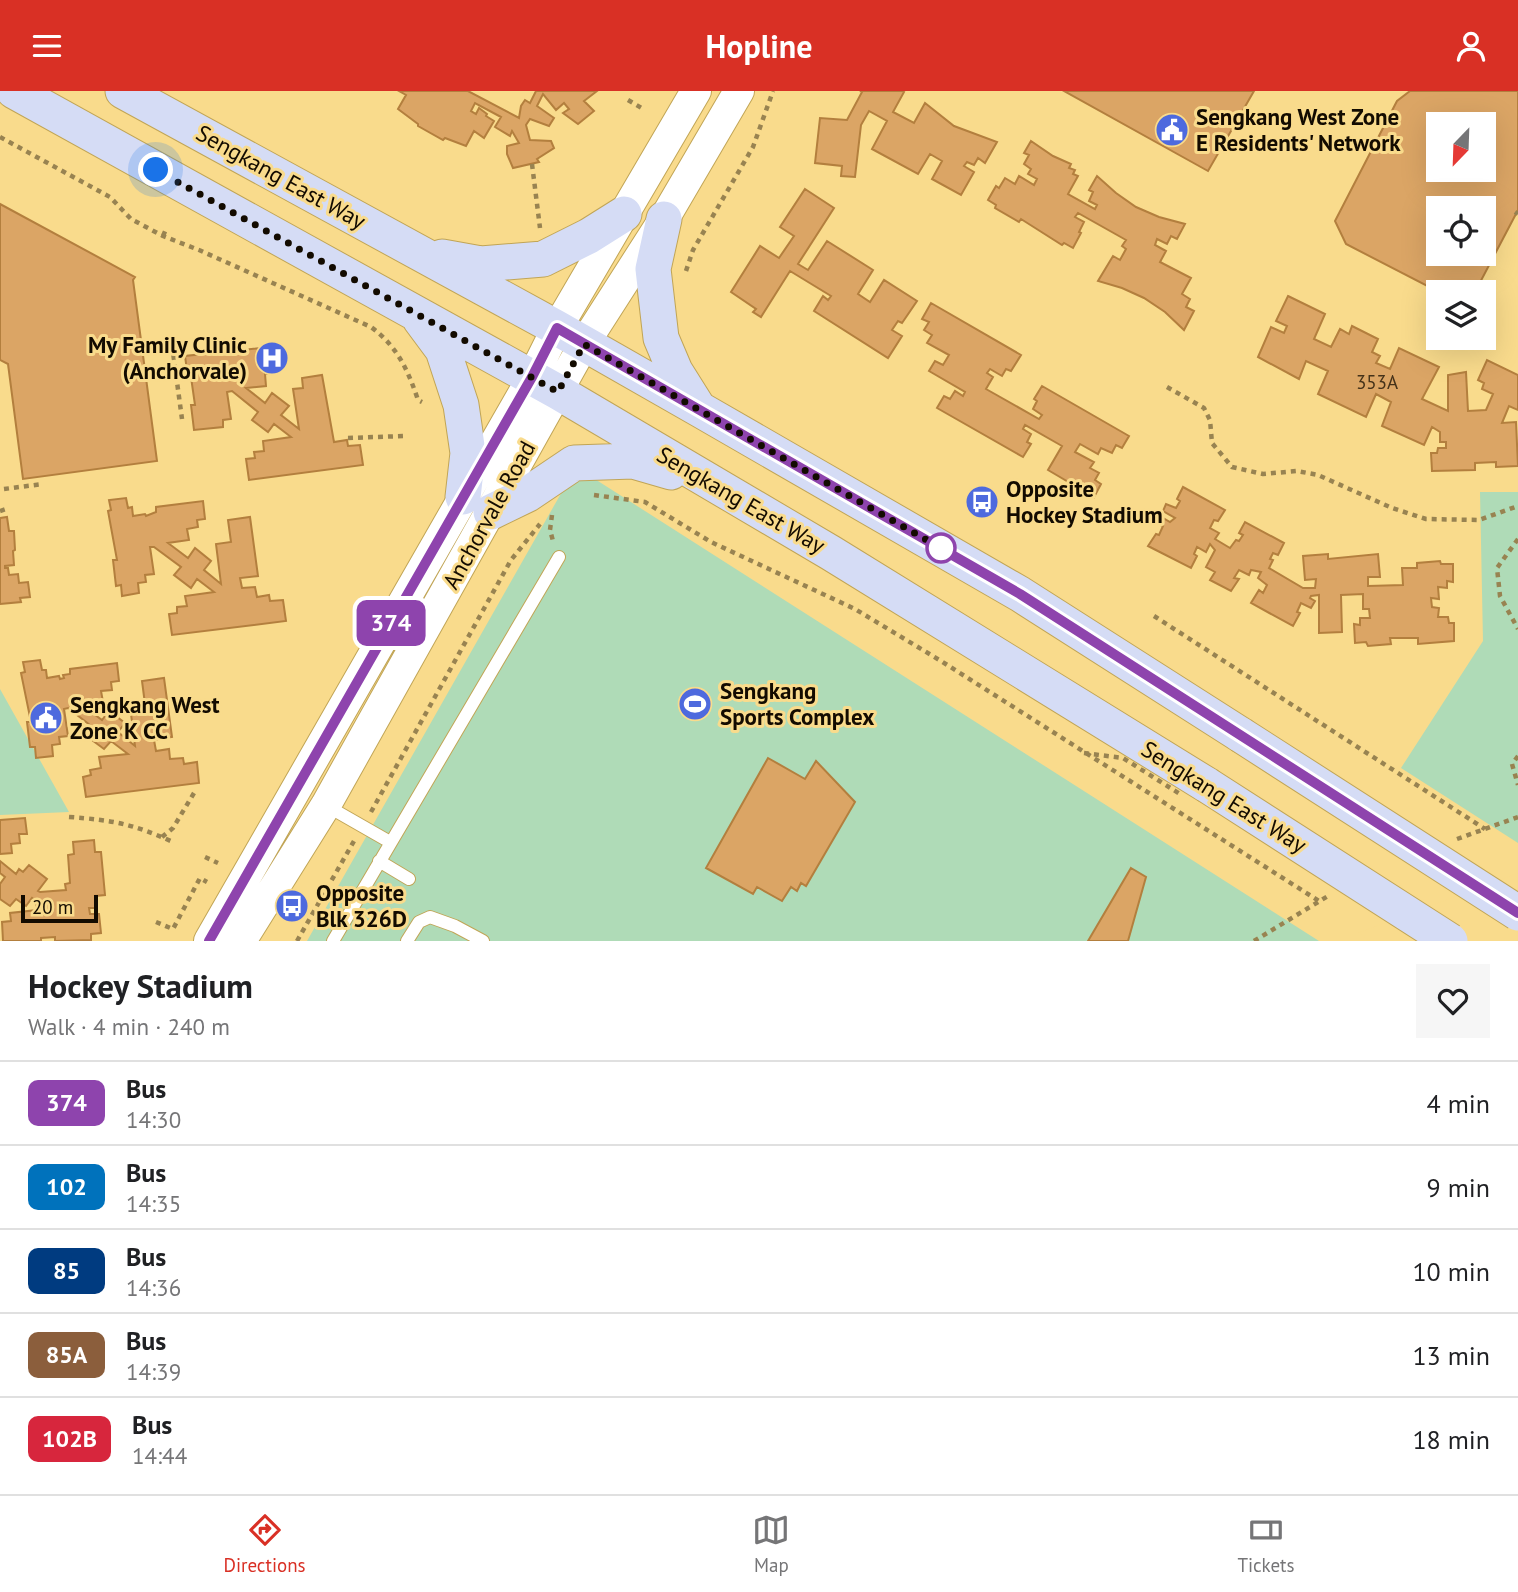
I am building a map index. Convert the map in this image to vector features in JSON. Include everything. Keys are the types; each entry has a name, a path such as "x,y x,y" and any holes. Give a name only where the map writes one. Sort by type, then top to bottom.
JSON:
{"main road":[{"name":"Sengkang East Way","path":"14,91 545,385 831,553 1207,785 1450,941"},
{"name":"Sengkang East Way","path":"123,91 571,336 1020,594 1518,913"},
{"path":"421,254 481,264 543,259 589,236 624,214"},
{"path":"664,219 653,269 661,338 675,371 699,409"},
{"path":"418,315 443,350 461,405 477,504 528,494 573,463 633,461 708,482"}],"street":[{"name":"Anchorvale Road","path":"209,941 477,504 571,336 624,214 696,91"},
{"name":"Anchorvale Road","path":"571,336 664,219 739,91"},
{"name":"Anchorvale Road","path":"242,941 326,805 477,504"}],"lane":[{"path":"333,941 559,557"},
{"path":"326,805 390,842"},
{"path":"379,861 409,879"},
{"path":"407,941 419,922 430,917 455,926 483,941"}],"path":[{"path":"685,285 686,271 693,250 753,147 773,91"},
{"path":"628,100 645,110"},
{"path":"0,137 110,197 131,219 163,236 371,327 398,353 409,373 418,400 422,402"},
{"path":"532,164 540,229"},
{"path":"163,236 167,227"},
{"path":"172,345 182,419"},
{"path":"1167,387 1204,408 1210,420 1212,443 1232,467 1263,474 1297,471 1318,474 1392,508 1426,519 1479,520 1518,506"},
{"path":"348,438 405,436"},
{"path":"4,489 43,484"},
{"path":"583,493 645,502 711,542 855,609 1319,901"},
{"path":"0,511 6,509"},
{"path":"297,941 511,560 537,527 558,509"},
{"path":"552,515 550,530 559,557"},
{"path":"1518,539 1497,568 1500,596 1518,629"},
{"path":"1154,616 1485,829"},
{"path":"1518,756 1512,764 1518,785"},
{"path":"162,837 173,828 194,793"},
{"path":"69,817 108,820 141,827 173,842"},
{"path":"205,857 218,863"},
{"path":"156,922 173,929 200,878 207,882"}],"green space":[{"name":"Sengkang Sports Complex","path":"576,467 1319,941 307,941"},
{"path":"1480,492 1518,492 1518,843 1401,768 1483,641"},
{"path":"0,689 69,812 0,815"}],"pier":[{"path":"1518,873 1518,941 1371,941 1358,933"}],"building":[{"path":"399,91 468,91 519,118 521,106 525,100 530,103 536,91 597,91 584,101 594,111 578,124 563,113 569,109 564,103 556,110 543,94 537,106 554,118 549,126 530,119 526,125 530,140 551,141 554,148 537,159 539,162 513,168 507,154 507,146 519,143 512,131 510,136 495,127 501,117 475,103 471,111 476,114 479,108 494,121 484,138 474,131 466,146 445,138 443,140 418,126 398,109 406,95"},
{"path":"860,91 902,91 904,92 893,112 914,123 925,103 954,126 997,142 985,163 978,158 974,165 967,162 964,166 974,172 961,195 932,179 942,161 930,154 918,174 872,149 887,121 869,111 861,125 855,177 841,176 842,166 815,163 820,118 847,120 862,92"},
{"path":"1064,91 1254,91 1208,171"},
{"path":"1410,91 1518,91 1518,210 1496,252 1496,196 1426,196 1426,266 1489,266 1481,280 1426,280 1426,285 1346,244 1335,221 1397,101"},
{"path":"1031,141 1071,164 1069,168 1075,170 1073,174 1078,176 1068,194 1095,209 1097,205 1089,201 1093,192 1089,190 1097,176 1136,207 1185,224 1177,239 1171,236 1167,244 1157,239 1155,245 1166,251 1160,262 1191,278 1182,294 1190,299 1186,307 1194,311 1184,330 1165,312 1144,298 1098,281 1113,256 1120,260 1126,249 1122,246 1126,240 1078,213 1075,217 1084,222 1079,232 1081,233 1073,248 1064,243 1062,245 1021,219 1019,222 995,208 996,205 988,200 996,186 999,188 1005,178 1015,184 1019,176 1034,185 1037,179 1028,174 1031,169 1024,164 1029,155 1024,153"},
{"path":"805,189 834,208 798,264 808,270 827,241 873,270 858,294 870,302 884,280 917,301 902,323 898,321 892,330 902,336 888,358 814,311 823,296 828,300 831,296 790,271 761,317 753,312 756,309 731,292 760,246 779,258 794,236 780,227"},
{"path":"0,204 135,277 133,280 157,461 23,479 8,364 0,360"},
{"path":"1288,296 1325,314 1314,339 1331,347 1340,329 1349,334 1352,326 1378,339 1372,352 1380,356 1376,363 1390,369 1399,348 1439,367 1422,399 1448,411 1448,375 1466,372 1468,411 1486,410 1493,394 1482,389 1484,383 1478,380 1487,360 1518,375 1518,410 1509,406 1502,423 1516,422 1518,466 1496,467 1496,462 1475,463 1475,470 1432,471 1431,453 1437,453 1438,448 1446,448 1446,442 1440,442 1440,432 1432,427 1424,445 1382,426 1391,402 1376,394 1366,417 1318,394 1328,371 1306,361 1299,379 1258,357 1271,327 1284,333 1287,326 1276,321"},
{"path":"931,303 1021,355 1011,371 1006,369 1002,376 990,369 987,373 993,377 986,389 1039,419 1042,415 1033,409 1037,401 1034,399 1042,386 1129,436 1122,448 1116,445 1112,453 1101,448 1098,454 1080,444 1075,452 1094,462 1090,468 1099,473 1095,480 1101,484 1094,497 1048,470 1062,446 1025,425 1023,429 1031,434 1027,442 1031,444 1023,457 937,408 944,396 950,399 955,391 963,396 965,392 929,371 935,361 943,365 949,355 927,343 932,335 924,330 929,322 922,319"},
{"path":"280,346 283,364 275,365 275,372 265,374 266,386 246,388 265,403 272,393 289,406 281,415 299,429 293,389 303,388 302,378 322,375 334,442 347,440 348,446 360,445 363,465 249,480 246,459 255,458 254,452 264,451 263,441 291,437 274,424 268,432 252,420 258,412 232,391 227,392 231,419 223,420 223,427 194,430 191,405 195,405 185,356"},
{"path":"1183,487 1225,510 1210,528 1219,533 1215,539 1230,548 1243,535 1239,533 1245,522 1284,543 1278,555 1273,553 1269,568 1303,588 1315,588 1316,579 1305,580 1303,556 1328,554 1328,559 1378,554 1380,577 1368,577 1368,586 1403,585 1402,568 1417,568 1417,563 1440,561 1441,564 1453,564 1453,582 1447,581 1447,588 1438,587 1439,599 1431,598 1432,607 1439,608 1438,617 1448,617 1449,623 1454,623 1454,641 1418,644 1418,638 1390,638 1391,644 1368,646 1366,642 1355,643 1354,624 1360,625 1360,618 1370,618 1369,609 1363,609 1363,594 1341,595 1342,632 1319,633 1319,595 1311,596 1315,601 1311,608 1301,603 1297,612 1300,613 1293,626 1251,603 1259,590 1263,593 1267,585 1258,578 1261,572 1251,570 1249,575 1239,570 1234,578 1239,579 1231,591 1210,580 1215,572 1206,567 1215,550 1210,544 1206,552 1197,547 1194,554 1197,556 1191,568 1148,546 1156,534 1159,535 1163,526 1154,522 1158,515 1170,522 1175,518 1163,511 1166,504 1176,508"},
{"path":"126,498 128,508 132,507 133,516 146,516 156,512 156,507 203,501 205,519 197,520 198,527 187,529 189,540 168,543 188,558 195,548 211,561 204,570 221,584 216,544 231,542 228,520 250,517 258,576 240,578 242,588 255,587 257,597 269,595 270,601 283,600 286,621 172,635 169,614 177,613 177,607 187,606 185,596 214,592 197,579 191,588 174,575 181,567 154,547 150,547 154,574 145,575 146,582 138,583 139,593 122,596 121,585 116,586 113,560 117,560 108,511 111,510 109,500"},
{"path":"7,517 9,531 14,531 15,550 14,565 5,568 8,568 9,575 18,574 19,583 28,582 30,597 20,598 21,602 0,604 0,518"},
{"path":"40,660 47,678 59,676 60,679 64,678 63,675 70,674 70,669 117,663 119,681 111,682 112,690 101,691 103,702 82,705 102,720 109,711 125,723 118,732 135,746 130,706 145,704 142,681 164,678 172,737 154,740 156,751 169,749 170,759 183,758 184,764 197,762 199,783 86,797 83,777 91,775 90,770 101,768 99,757 128,754 111,741 104,749 88,737 95,729 68,708 64,709 68,736 59,737 60,744 52,745 53,756 36,758 35,747 30,747 27,722 31,722 21,673 25,672 23,662"},
{"path":"768,758 805,779 816,761 855,802 806,886 801,883 797,891 791,887 782,901 757,887 753,894 706,868"},
{"path":"25,818 27,834 19,834 20,843 11,844 12,853 0,854 0,820"},
{"path":"94,840 95,852 101,852 105,895 95,896 96,908 89,908 90,914 99,914 101,933 91,934 91,940 55,941 55,937 41,938 41,941 3,941 2,922 11,921 10,913 37,910 36,901 32,898 26,906 16,899 10,906 0,899 0,884 5,877 0,873 0,861 16,874 19,869 23,872 29,865 47,879 38,891 40,892 66,890 65,884 70,883 68,855 74,854 73,842"},
{"path":"1131,868 1146,877 1128,941 1088,941"}],"bus line":[{"name":"374","path":"209,941 532,377 557,328 1020,594 1518,913"}],"place":[{"name":"Sengkang West Zone E Residents' Network","path":"1172,130"},
{"name":"My Family Clinic (Anchorvale)","path":"272,358"},
{"name":"Opposite Hockey Stadium","path":"982,502"},
{"name":"Sengkang Sports Complex","path":"695,704"},
{"name":"Sengkang West Zone K CC","path":"46,718"},
{"name":"Opposite Blk 326D","path":"292,906"}],"route":[{"path":"156,170 558,392 584,344 951,554 941,548"}]}
